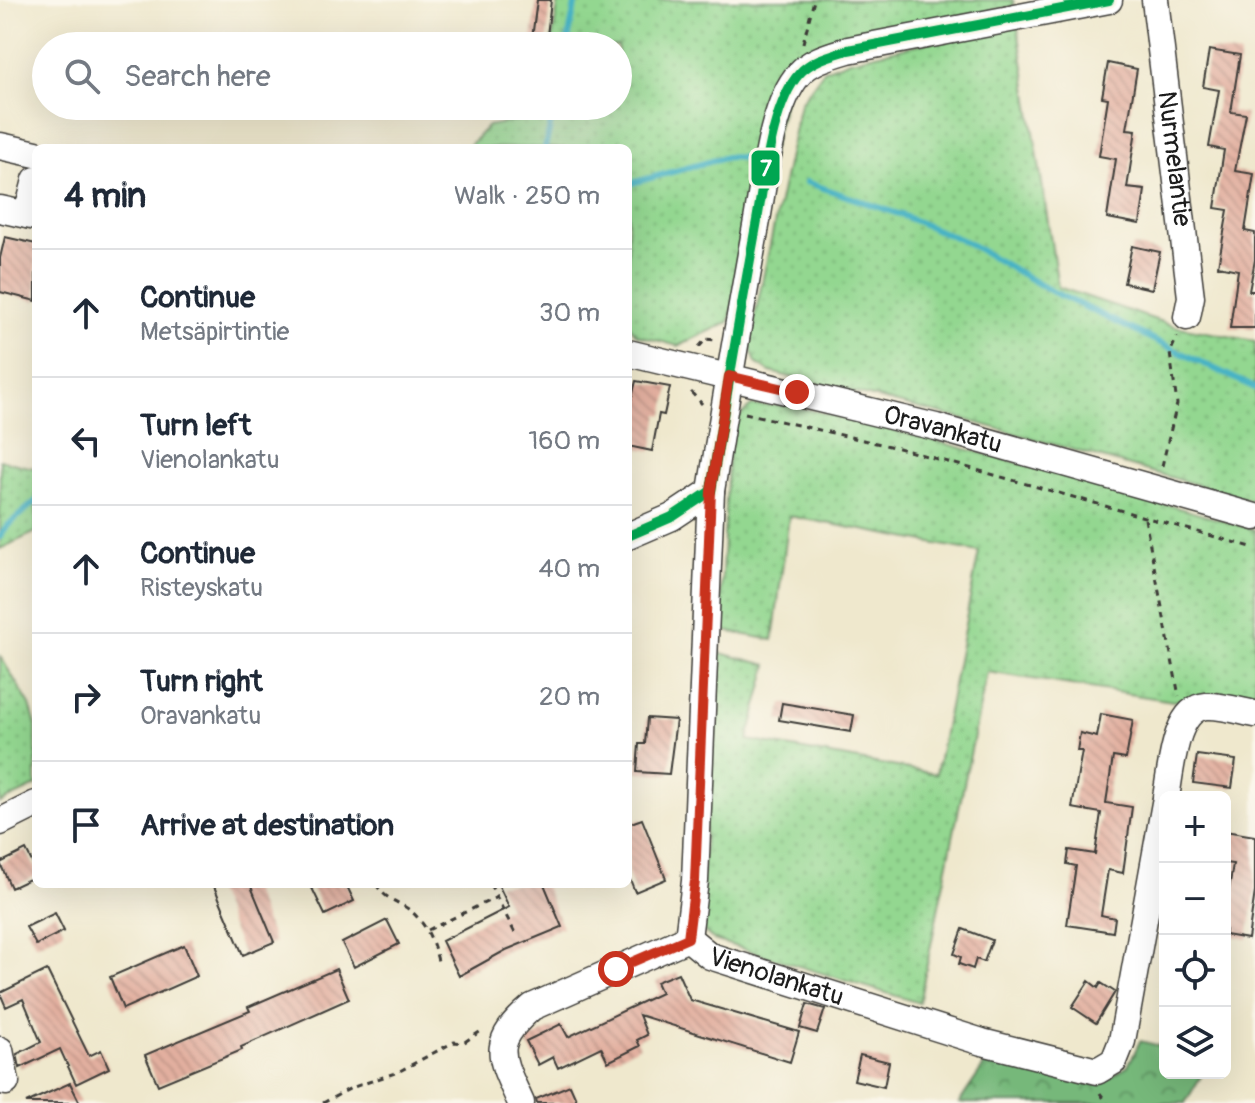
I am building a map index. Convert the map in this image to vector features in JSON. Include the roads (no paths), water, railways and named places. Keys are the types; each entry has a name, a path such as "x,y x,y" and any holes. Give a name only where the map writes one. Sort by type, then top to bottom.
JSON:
{"street":[{"name":"Vienolankatu","path":"1109,0 848,50 817,61 800,73 786,95 774,133 711,491 695,881 688,938 710,956 982,1042 1097,1071 1114,1061 1122,1041 1159,838"},
{"name":"Nurmelantie","path":"1155,0 1191,297 1187,317"},
{"path":"0,146 32,153"},
{"path":"0,209 32,216"},
{"name":"Oravankatu","path":"632,354 936,427 1255,517"},
{"path":"632,534 672,517 711,491"},
{"path":"1167,791 1180,725 1189,713 1204,706 1255,714"},
{"path":"0,822 32,806"},
{"path":"521,1103 502,1061 503,1042 512,1024 532,1007 688,938"},
{"path":"0,1050 6,1082"}],"waterway":[{"path":"570,32 576,0"},
{"path":"546,144 552,120"},
{"path":"632,183 727,157 748,158"},
{"path":"806,182 901,215 966,242 1051,291 1255,388"},
{"path":"0,537 7,526 32,504"}]}
